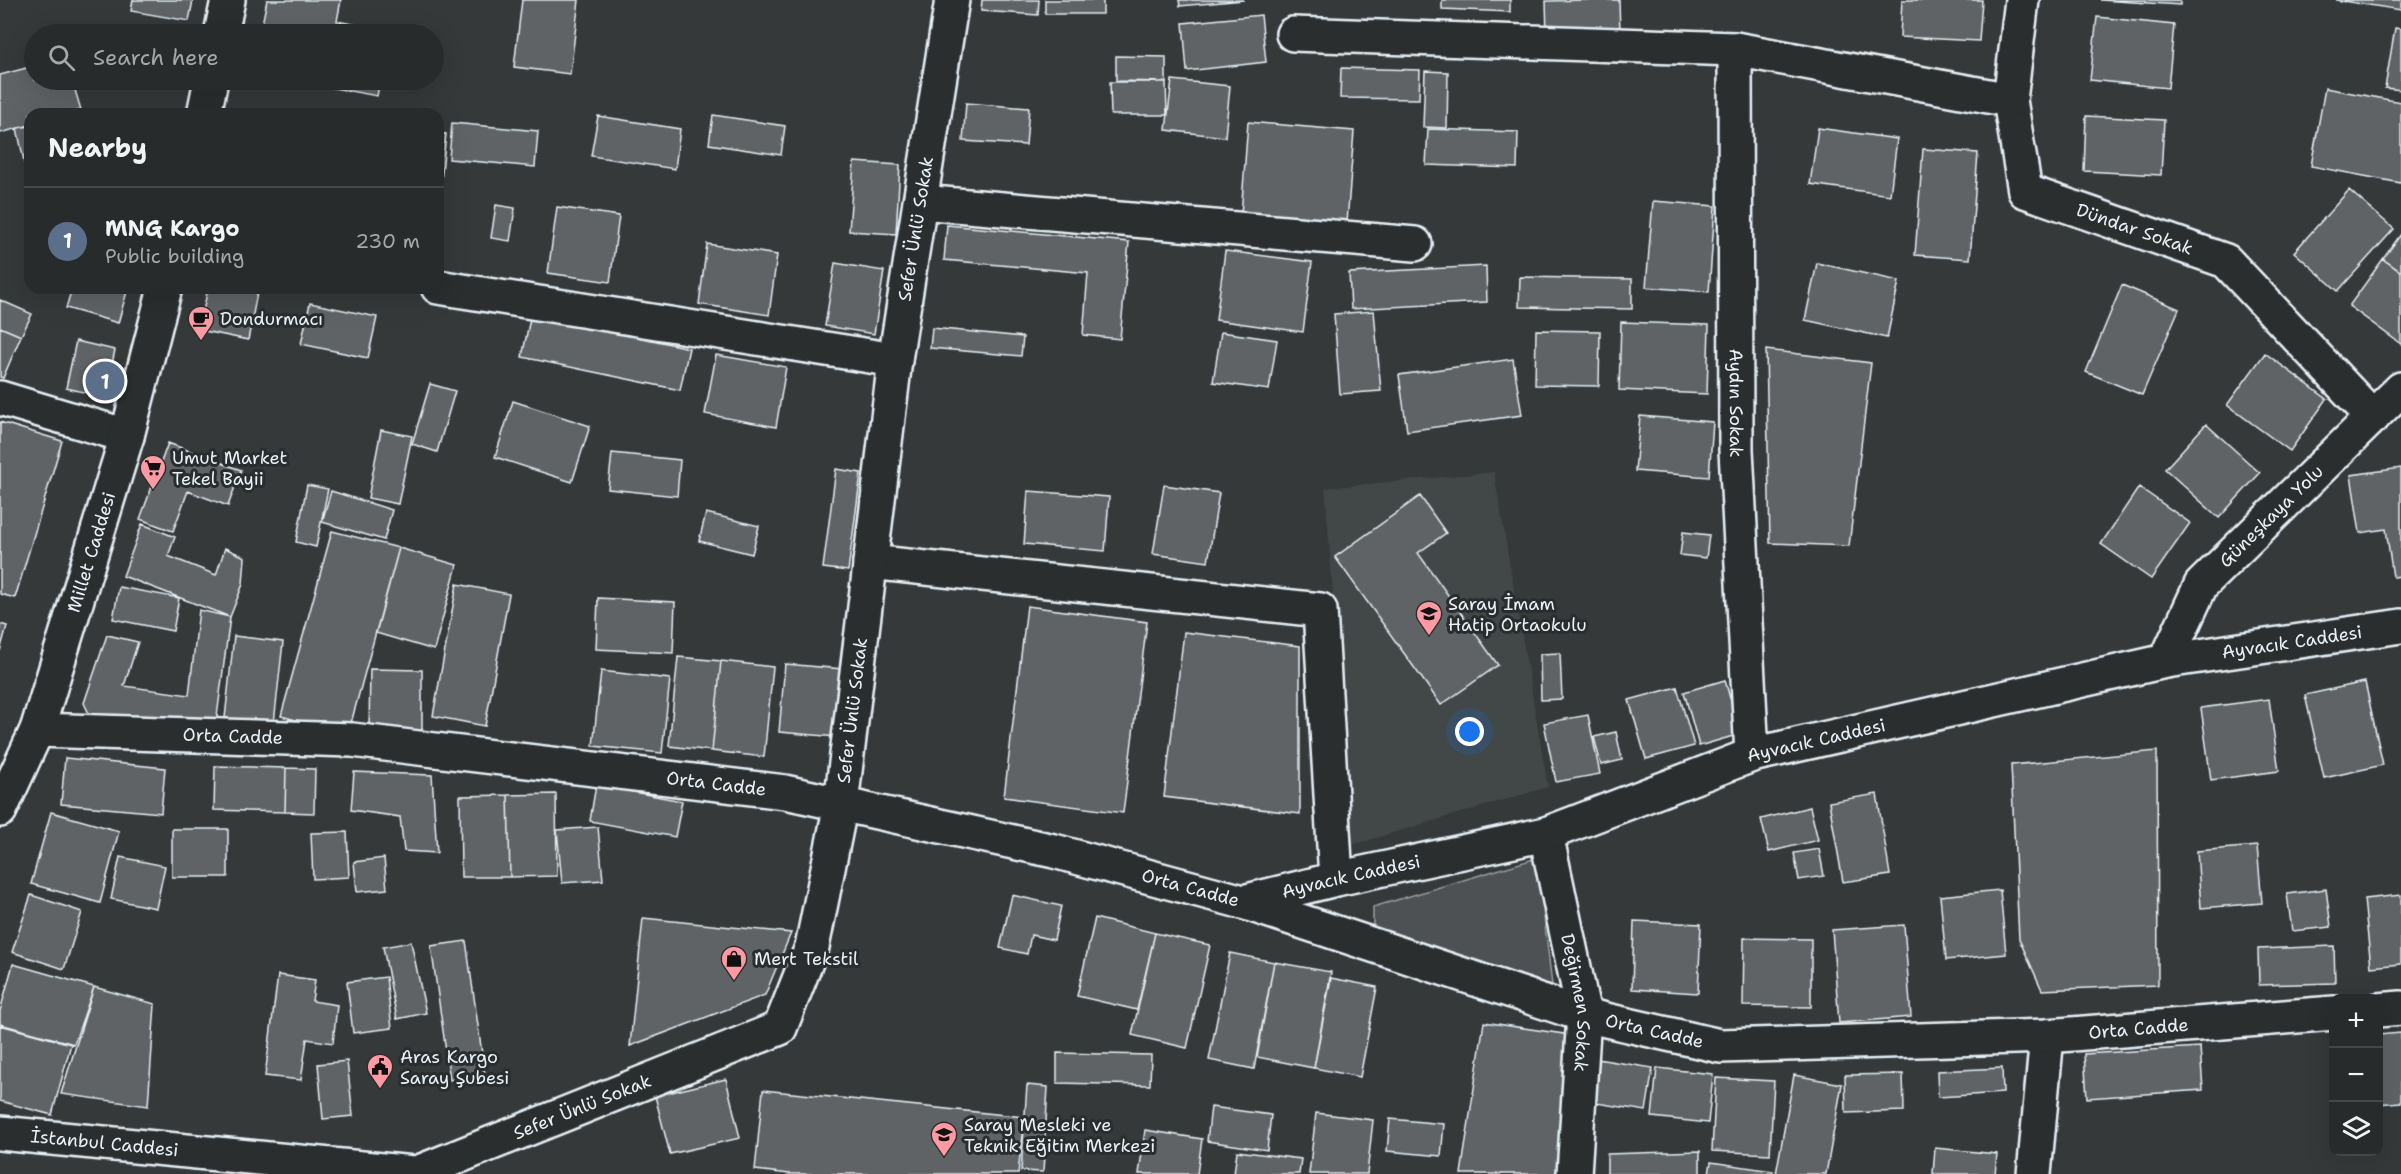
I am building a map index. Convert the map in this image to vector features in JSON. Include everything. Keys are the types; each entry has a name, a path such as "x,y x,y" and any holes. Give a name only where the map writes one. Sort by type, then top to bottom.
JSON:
{"main road":[{"path":"223,24 228,0"},
{"name":"Sefer Ünlü Sokak","path":"420,1174 780,1028 812,946 841,804 895,360 952,0"},
{"name":"Dündar Sokak","path":"2022,0 2010,100 2025,191 2226,261 2373,417"},
{"path":"1293,34 1735,49 2010,100"},
{"name":"Aydın Sokak","path":"1735,49 1736,450 1752,755"},
{"path":"205,108 209,90"},
{"path":"920,202 1415,244"},
{"path":"444,288 895,360"},
{"name":"Millet Caddesi","path":"0,810 37,730 127,436 163,294"},
{"name":"Güneşkaya Yolu","path":"2166,661 2201,585 2401,389"},
{"path":"0,398 127,436"},
{"path":"870,562 1320,610 1336,879"},
{"name":"Ayvacık Caddesi","path":"1243,902 1336,879 1546,834 1752,755 2166,661 2401,626"},
{"name":"Orta Cadde","path":"37,730 352,740 785,792 1054,851 1243,902 1584,1015 1720,1046 2047,1036 2329,1013"},
{"name":"Değirmen Sokak","path":"1546,834 1584,1015 1574,1174"},
{"path":"2383,1010 2401,1008"},
{"path":"2034,1174 2047,1036"},
{"name":"İstanbul Caddesi","path":"0,1132 420,1174"}],"shaded area":[{"name":"Saray İmam Hatip Ortaokulu","path":"1494,472 1548,787 1352,845 1325,488"},
{"path":"1537,858 1552,985 1373,932 1373,907"}],"building":[{"path":"133,0 193,0 189,21 131,11"},
{"path":"267,0 341,0 337,21 353,24 262,24"},
{"path":"522,0 579,0 570,74 514,67"},
{"path":"982,0 1039,0 1038,15 981,11"},
{"path":"1045,0 1103,0 1103,14 1045,14"},
{"path":"1179,0 1244,0 1180,6"},
{"path":"1442,0 1510,0 1510,12 1442,9"},
{"path":"1619,0 1620,34 1547,34 1546,1"},
{"path":"1902,0 1982,0 1979,41 1900,37"},
{"path":"2100,0 2180,0 2180,5"},
{"path":"2336,0 2401,0 2401,10"},
{"path":"1261,15 1266,62 1187,71 1183,23"},
{"path":"2097,17 2174,25 2168,88 2090,80"},
{"path":"2395,28 2401,29 2401,90 2385,88"},
{"path":"1116,56 1166,57 1166,82 1116,81"},
{"path":"1341,68 1420,70 1419,99 1340,98"},
{"path":"24,69 24,90 75,90 80,108 24,108 24,127 0,133 0,75"},
{"path":"1425,71 1448,72 1447,128 1423,127"},
{"path":"1172,80 1230,86 1225,137 1166,130"},
{"path":"1110,82 1166,82 1167,115 1111,115"},
{"path":"2325,88 2401,102 2401,183 2311,166"},
{"path":"344,90 378,90 377,96"},
{"path":"966,103 1029,108 1026,145 963,141"},
{"path":"713,115 785,126 781,155 709,144"},
{"path":"598,116 680,129 675,169 591,156"},
{"path":"2086,116 2164,120 2161,175 2084,171"},
{"path":"1248,122 1354,131 1347,223 1241,215"},
{"path":"452,123 538,131 535,167 449,159"},
{"path":"24,127 24,161 17,128"},
{"path":"1818,128 1897,139 1890,195 1810,184"},
{"path":"1428,129 1518,132 1517,168 1426,165"},
{"path":"1923,149 1978,153 1970,259 1915,255"},
{"path":"854,162 900,165 896,234 849,231"},
{"path":"2349,190 2394,229 2338,291 2294,252"},
{"path":"1653,201 1715,206 1709,292 1646,287"},
{"path":"496,205 515,208 510,241 491,238"},
{"path":"557,207 619,216 610,282 548,273"},
{"path":"947,225 1129,242 1120,339 1083,335 1088,273 944,260"},
{"path":"2401,234 2401,272 2383,259"},
{"path":"707,244 777,255 769,315 699,304"},
{"path":"1225,251 1312,262 1303,332 1216,320"},
{"path":"2383,259 2401,272 2401,344 2349,306"},
{"path":"835,263 884,271 874,334 825,326"},
{"path":"1817,263 1899,281 1887,338 1805,320"},
{"path":"1486,266 1487,302 1351,309 1349,273"},
{"path":"1520,277 1632,279 1632,309 1519,307"},
{"path":"2122,285 2179,309 2142,395 2086,372"},
{"path":"70,294 126,294 118,323 66,308"},
{"path":"207,294 257,294 248,340 199,330"},
{"path":"0,300 32,314 21,336 0,327"},
{"path":"310,303 377,317 368,358 301,344"},
{"path":"1374,311 1381,391 1340,394 1334,314"},
{"path":"531,314 689,348 680,390 522,357"},
{"path":"1621,322 1709,325 1707,394 1619,390"},
{"path":"0,327 21,336 3,378 0,377"},
{"path":"932,328 1023,337 1021,356 930,348"},
{"path":"1536,330 1600,331 1599,386 1535,385"},
{"path":"1221,332 1277,340 1269,390 1213,382"},
{"path":"76,341 115,350 105,397 66,388"},
{"path":"1766,350 1871,363 1849,546 1770,543"},
{"path":"2265,353 2327,399 2290,451 2227,405"},
{"path":"716,355 786,367 776,427 705,414"},
{"path":"1513,359 1522,415 1407,431 1399,375"},
{"path":"430,384 455,391 437,452 412,444"},
{"path":"513,401 590,426 572,482 495,457"},
{"path":"1640,416 1713,422 1709,477 1635,471"},
{"path":"0,422 62,441 15,598 0,594"},
{"path":"2206,424 2260,473 2219,518 2165,469"},
{"path":"381,430 412,436 398,504 368,498"},
{"path":"168,443 241,470 228,506 188,491 173,531 140,519"},
{"path":"612,453 680,460 677,496 608,489"},
{"path":"2401,468 2401,576 2393,577 2386,529 2360,533 2351,475"},
{"path":"836,469 861,473 848,571 823,568"},
{"path":"307,485 328,489 316,547 296,542"},
{"path":"1164,485 1219,493 1208,562 1153,554"},
{"path":"2139,487 2190,523 2151,579 2101,544"},
{"path":"331,491 392,510 384,540 322,522"},
{"path":"1028,491 1109,497 1105,551 1024,544"},
{"path":"1420,496 1446,533 1418,553 1498,665 1441,705 1335,557"},
{"path":"706,513 759,526 752,554 699,541"},
{"path":"142,524 175,537 168,556 216,575 225,548 245,557 243,584 230,617 123,576"},
{"path":"332,531 399,548 348,734 281,716"},
{"path":"1683,532 1709,535 1706,558 1680,555"},
{"path":"399,548 457,565 434,650 376,633"},
{"path":"457,584 509,594 485,726 433,716"},
{"path":"119,587 179,598 173,631 113,619"},
{"path":"598,598 675,602 673,653 596,649"},
{"path":"1027,606 1147,622 1123,813 1004,797"},
{"path":"199,610 230,617 216,724 94,724 84,703 107,635 138,642 124,686 189,695"},
{"path":"0,624 7,626 0,651"},
{"path":"1184,632 1300,646 1300,814 1164,797"},
{"path":"234,636 283,642 274,723 225,718"},
{"path":"1560,653 1562,699 1541,700 1540,654"},
{"path":"678,657 721,661 712,751 669,746"},
{"path":"721,661 773,667 764,757 712,751"},
{"path":"785,664 843,669 837,737 779,732"},
{"path":"370,669 422,670 422,731 369,730"},
{"path":"601,671 670,679 662,753 593,746"},
{"path":"1725,680 1740,734 1699,746 1684,692"},
{"path":"2365,682 2383,765 2324,778 2305,695"},
{"path":"1677,687 1694,746 1646,759 1629,700"},
{"path":"2269,699 2279,771 2211,780 2201,708"},
{"path":"1588,715 1600,774 1556,782 1544,723"},
{"path":"1616,732 1622,760 1601,765 1594,737"},
{"path":"2157,751 2158,985 2042,990 2019,939 2011,765"},
{"path":"65,758 165,768 161,813 61,804"},
{"path":"215,766 286,768 285,812 214,810"},
{"path":"286,768 315,769 314,813 285,812"},
{"path":"354,772 432,775 437,853 404,851 400,817 351,810"},
{"path":"596,785 682,801 675,837 590,821"},
{"path":"556,794 557,876 510,877 508,795"},
{"path":"1877,794 1890,875 1843,882 1829,802"},
{"path":"508,795 510,877 461,877 460,796"},
{"path":"1810,807 1818,840 1769,852 1761,819"},
{"path":"51,812 119,831 100,903 31,884"},
{"path":"598,827 603,880 562,883 557,830"},
{"path":"172,829 228,829 228,877 172,877"},
{"path":"347,832 349,877 313,879 311,833"},
{"path":"2257,846 2262,903 2201,908 2197,851"},
{"path":"1819,849 1824,876 1799,880 1794,853"},
{"path":"120,857 165,866 156,908 111,899"},
{"path":"384,858 387,889 357,892 354,862"},
{"path":"2326,889 2331,927 2292,931 2287,894"},
{"path":"2000,890 2006,954 1946,960 1940,896"},
{"path":"31,895 82,912 64,969 12,952"},
{"path":"1012,895 1061,906 1054,940 1031,935 1027,954 1000,948"},
{"path":"2401,895 2401,964 2371,967 2364,899"},
{"path":"643,918 791,933 765,995 630,1046"},
{"path":"1095,918 1155,933 1137,1010 1077,996"},
{"path":"1634,921 1701,924 1698,993 1632,989"},
{"path":"1904,925 1911,1017 1839,1023 1832,930"},
{"path":"1155,933 1210,945 1187,1048 1132,1035"},
{"path":"1744,938 1811,939 1811,1007 1743,1006"},
{"path":"466,941 485,1075 450,1080 431,946"},
{"path":"411,942 426,1013 397,1019 383,947"},
{"path":"2334,946 2335,983 2259,985 2258,949"},
{"path":"1230,953 1274,962 1254,1069 1209,1060"},
{"path":"1274,962 1331,972 1314,1068 1257,1057"},
{"path":"13,964 94,987 74,1044 0,1024 0,1011"},
{"path":"278,975 315,980 312,1001 337,1005 333,1043 307,1039 301,1080 265,1076"},
{"path":"386,977 392,1028 353,1033 347,982"},
{"path":"1331,978 1377,987 1360,1077 1314,1068"},
{"path":"94,987 155,1004 148,1106 61,1094"},
{"path":"1484,1022 1577,1036 1556,1174 1461,1174"},
{"path":"0,1025 71,1044 52,1115 0,1101"},
{"path":"2401,1033 2401,1102 2383,1104 2383,1035"},
{"path":"2200,1047 2203,1090 2087,1098 2084,1054"},
{"path":"1057,1053 1151,1055 1150,1085 1057,1083"},
{"path":"1597,1059 1653,1068 1646,1111 1590,1102"},
{"path":"347,1061 353,1116 323,1119 318,1064"},
{"path":"1657,1068 1713,1074 1708,1123 1652,1117"},
{"path":"2002,1068 2003,1093 1938,1097 1937,1071"},
{"path":"1903,1074 1904,1111 1846,1113 1845,1075"},
{"path":"1794,1075 1842,1084 1826,1174 1776,1174"},
{"path":"1716,1078 1774,1081 1770,1154 1712,1151"},
{"path":"726,1079 740,1138 670,1154 655,1096"},
{"path":"1027,1085 1048,1087 1043,1172 1021,1171"},
{"path":"763,1090 1024,1117 1018,1174 790,1174 755,1170"},
{"path":"1211,1107 1271,1115 1267,1150 1207,1141"},
{"path":"1316,1113 1373,1120 1367,1174 1309,1174"},
{"path":"1390,1119 1444,1124 1441,1156 1387,1151"},
{"path":"1145,1130 1202,1139 1197,1174 1139,1174"},
{"path":"1935,1148 1997,1154 1995,1174 1933,1174"},
{"path":"1237,1151 1301,1159 1299,1174 1234,1174"},
{"path":"1700,1151 1700,1174 1607,1174 1607,1154"},
{"path":"1711,1162 1773,1171 1772,1174 1709,1174"}],"place":[{"name":"Dondurmacı","path":"201,342"},
{"name":"MNG Kargo","path":"105,381"},
{"name":"Umut Market Tekel Bayii","path":"153,491"},
{"name":"Saray İmam Hatip Ortaokulu","path":"1429,637"},
{"name":"Mert Tekstil","path":"734,982"},
{"name":"Aras Kargo Saray Şubesi","path":"380,1090"},
{"name":"Saray Mesleki ve Teknik Eğitim Merkezi","path":"944,1158"}]}
